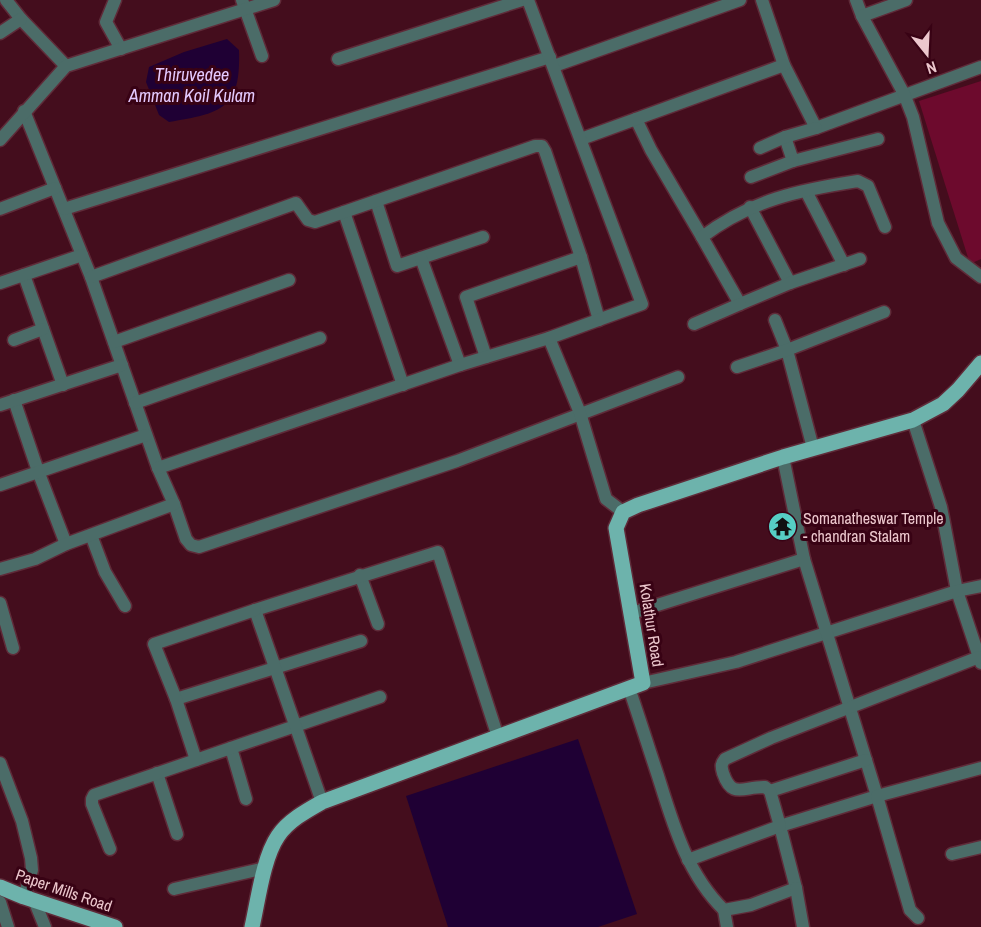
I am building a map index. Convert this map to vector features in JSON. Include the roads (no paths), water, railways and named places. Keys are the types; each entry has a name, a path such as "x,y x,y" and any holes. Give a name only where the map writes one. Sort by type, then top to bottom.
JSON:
{"main road":[{"path":"623,512 783,457 913,420 943,404 981,363"},
{"name":"Kolathur Road","path":"623,512 616,528 632,613 636,686"},
{"path":"252,927 265,868 277,837 292,821 322,802 636,686"},
{"name":"Paper Mills Road","path":"0,887 116,927"}],"street":[{"path":"115,0 106,22 121,49"},
{"path":"0,140 66,66 244,5 274,0"},
{"path":"338,59 522,0"},
{"path":"158,468 460,365 549,338 642,304 528,0"},
{"path":"63,209 552,61 740,0"},
{"path":"762,0 784,65 816,128"},
{"path":"856,0 914,117 938,223 956,258 981,277"},
{"path":"862,16 906,0"},
{"path":"11,2 21,19 66,66"},
{"path":"244,5 262,56"},
{"path":"0,33 21,19"},
{"path":"581,140 784,65"},
{"path":"759,148 785,136 816,128 981,67"},
{"path":"24,111 91,277 158,468 186,539 191,545 199,547 456,460 678,377"},
{"path":"636,119 651,150 740,304"},
{"path":"785,136 793,161"},
{"path":"751,177 793,161 878,139"},
{"path":"91,277 296,203 308,220 315,222 536,146 542,146 581,258 599,320"},
{"path":"702,237 750,207 806,191 853,182 863,182 868,186 885,227"},
{"path":"0,209 55,188"},
{"path":"806,191 844,266"},
{"path":"376,201 397,266 483,237"},
{"path":"750,207 790,284"},
{"path":"344,212 403,385"},
{"path":"0,283 82,255"},
{"path":"421,258 460,365"},
{"path":"486,357 466,297 581,258"},
{"path":"694,324 790,284 860,259"},
{"path":"24,275 63,385"},
{"path":"114,342 289,280"},
{"path":"738,367 884,312"},
{"path":"775,320 787,350 813,448"},
{"path":"14,340 43,329"},
{"path":"135,404 320,338"},
{"path":"549,338 580,413 606,499 623,512"},
{"path":"0,405 122,365"},
{"path":"14,400 66,544"},
{"path":"803,927 796,888 770,791 765,787 734,789 727,784 722,763 725,759 771,738 980,660 957,591 940,507 913,420"},
{"path":"0,485 146,435"},
{"path":"783,457 804,559 825,633 866,760 910,910 918,918"},
{"path":"0,569 35,559 66,544 174,504"},
{"path":"91,535 105,572 125,606"},
{"path":"196,760 176,699 154,644 255,609 438,552 498,737"},
{"path":"632,613 804,559"},
{"path":"360,575 378,624"},
{"path":"727,927 724,910 710,897 688,860 669,814 636,686 736,662 957,591 981,586"},
{"path":"0,603 13,648"},
{"path":"255,609 322,802"},
{"path":"176,699 361,642"},
{"path":"110,849 92,804 94,795 380,697"},
{"path":"231,748 246,799"},
{"path":"770,791 866,760"},
{"path":"0,763 22,821 31,858 29,898 45,927"},
{"path":"688,860 780,826 877,796 981,768"},
{"path":"157,773 177,834"},
{"path":"952,854 981,847"},
{"path":"174,889 265,868"},
{"path":"724,910 751,905 796,888"},
{"path":"0,902 8,927"}],"water":[{"name":"Thiruvedee Amman Koil Kulam","path":"227,39 239,50 239,70 232,96 225,105 203,115 169,122 159,115 146,82 149,67 184,52"},
{"path":"578,739 637,914 598,927 448,927 406,796"}],"place":[{"name":"Somanatheswar Temple - chandran Stalam","path":"782,527"}]}
